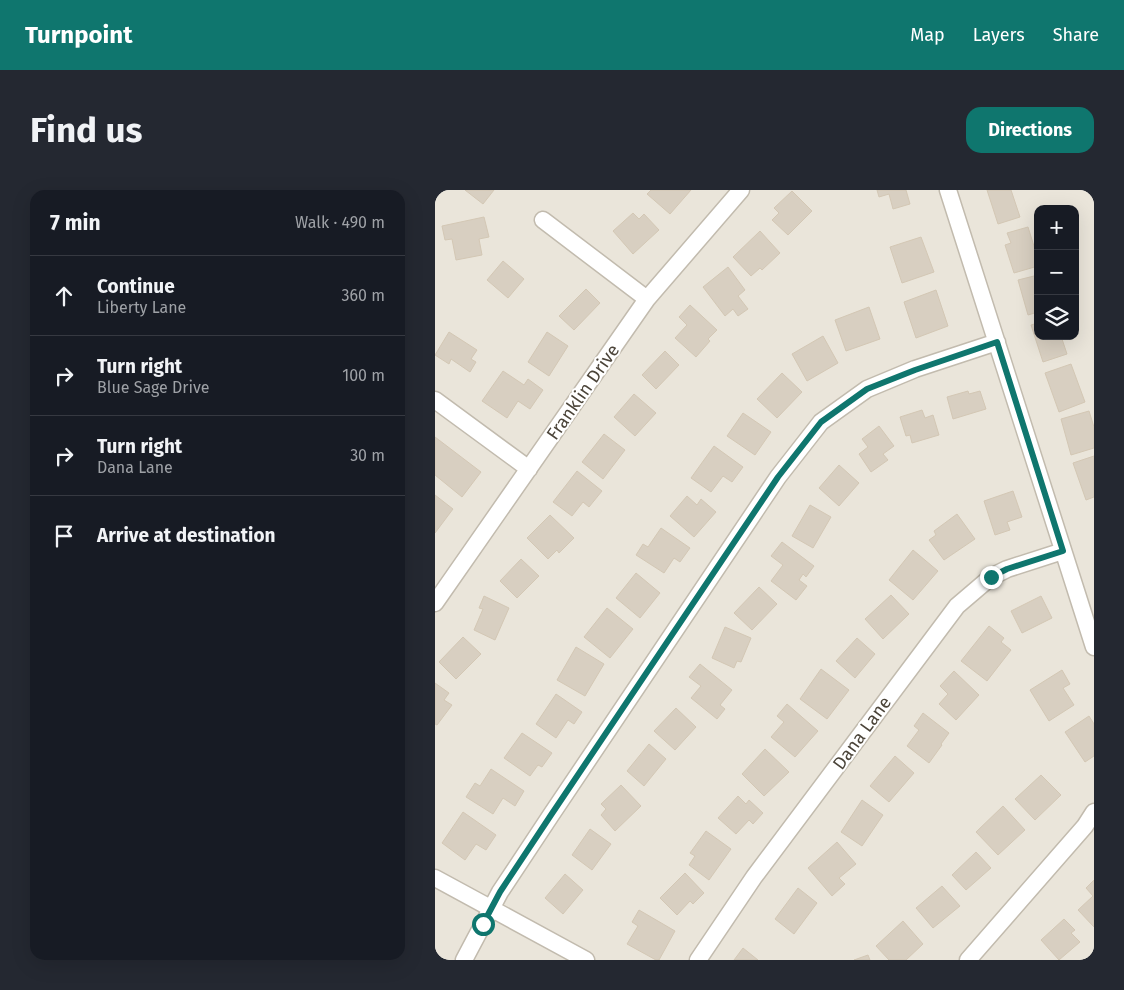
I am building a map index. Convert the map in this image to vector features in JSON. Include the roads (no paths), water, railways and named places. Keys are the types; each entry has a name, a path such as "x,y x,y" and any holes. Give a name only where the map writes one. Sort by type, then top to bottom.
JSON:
{"street":[{"name":"Franklin Drive","path":"435,603 647,299 741,190"},
{"path":"948,190 1094,647"},
{"path":"543,220 647,299"},
{"path":"464,960 500,892 551,815 778,477 821,422 867,389 915,370 997,342"},
{"path":"435,400 529,469"},
{"name":"Dana Lane","path":"698,960 754,876 957,606 991,577 1007,569 1063,551"},
{"path":"968,960 1092,822"},
{"path":"435,878 586,960"}]}
